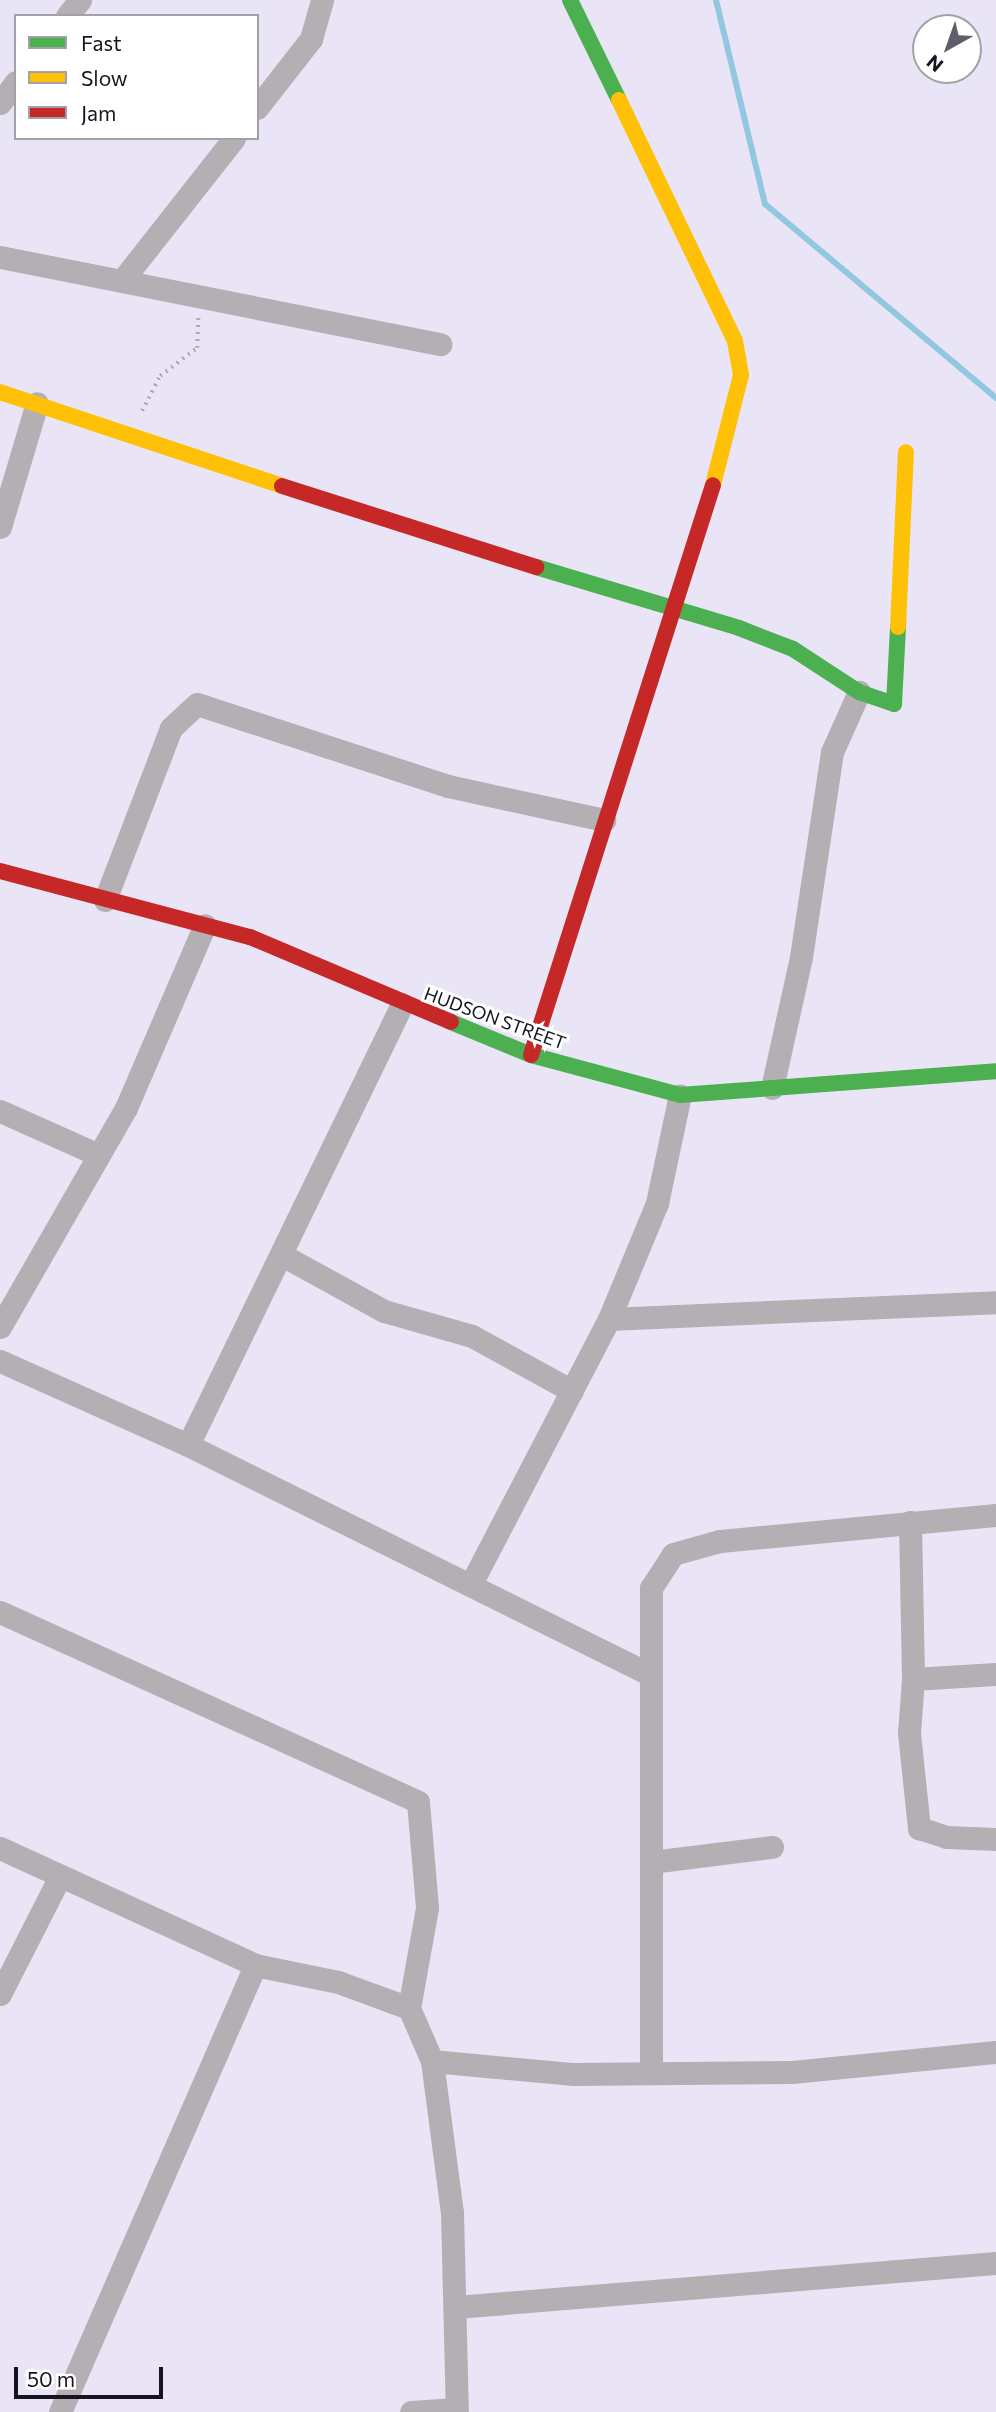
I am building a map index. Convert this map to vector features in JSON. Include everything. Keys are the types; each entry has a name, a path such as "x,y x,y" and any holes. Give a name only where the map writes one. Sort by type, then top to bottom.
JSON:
{"street":[{"path":"69,14 80,0"},
{"path":"259,105 311,39 322,0"},
{"path":"531,1055 741,375 735,341 570,0"},
{"path":"0,103 14,85"},
{"path":"124,278 232,140"},
{"path":"0,257 194,291 440,344"},
{"path":"0,392 545,571 672,605 793,649 859,692 894,704 906,452"},
{"path":"0,527 37,403"},
{"path":"772,1088 801,957 832,752 859,692"},
{"path":"105,900 171,728 197,704 448,786 604,820"},
{"name":"HUDSON STREET","path":"0,871 250,937 402,1004 531,1055 680,1095 996,1071"},
{"path":"0,1327 126,1108 205,925"},
{"path":"188,1445 402,1004"},
{"path":"472,1583 609,1319 657,1203 680,1095"},
{"path":"0,1111 99,1155"},
{"path":"282,1255 384,1311 472,1336 572,1391"},
{"path":"609,1319 996,1302"},
{"path":"0,1360 188,1445 472,1583 651,1675"},
{"path":"652,2070 651,1588 673,1554 720,1541 996,1515"},
{"path":"910,1522 913,1679 909,1746 919,1828 946,1837 996,1839"},
{"path":"0,1612 418,1802 427,1908 410,2008 432,2061 452,2211 456,2410 411,2412"},
{"path":"913,1679 996,1674"},
{"path":"651,1862 772,1847"},
{"path":"0,1848 58,1878 255,1965 338,1982 410,2008"},
{"path":"0,1994 58,1878"},
{"path":"60,2412 255,1965"},
{"path":"432,2061 573,2074 652,2070 792,2072 996,2052"},
{"path":"456,2307 996,2263"}],"path":[{"path":"117,432 145,409 160,376 197,348 194,291"}],"waterway":[{"path":"716,0 765,204 996,398"}],"traffic: fast":[{"path":"570,0 619,100"},
{"path":"536,567 739,628 793,649 859,692 894,704 898,627"},
{"path":"451,1022 531,1055 680,1095 996,1071"}],"traffic: slow":[{"path":"619,100 735,341 741,375 713,485"},
{"path":"0,392 282,486"},
{"path":"898,627 906,452"}],"traffic: jam":[{"path":"531,1055 713,485"},
{"path":"282,486 536,567"},
{"path":"0,871 250,937 451,1022"}]}
